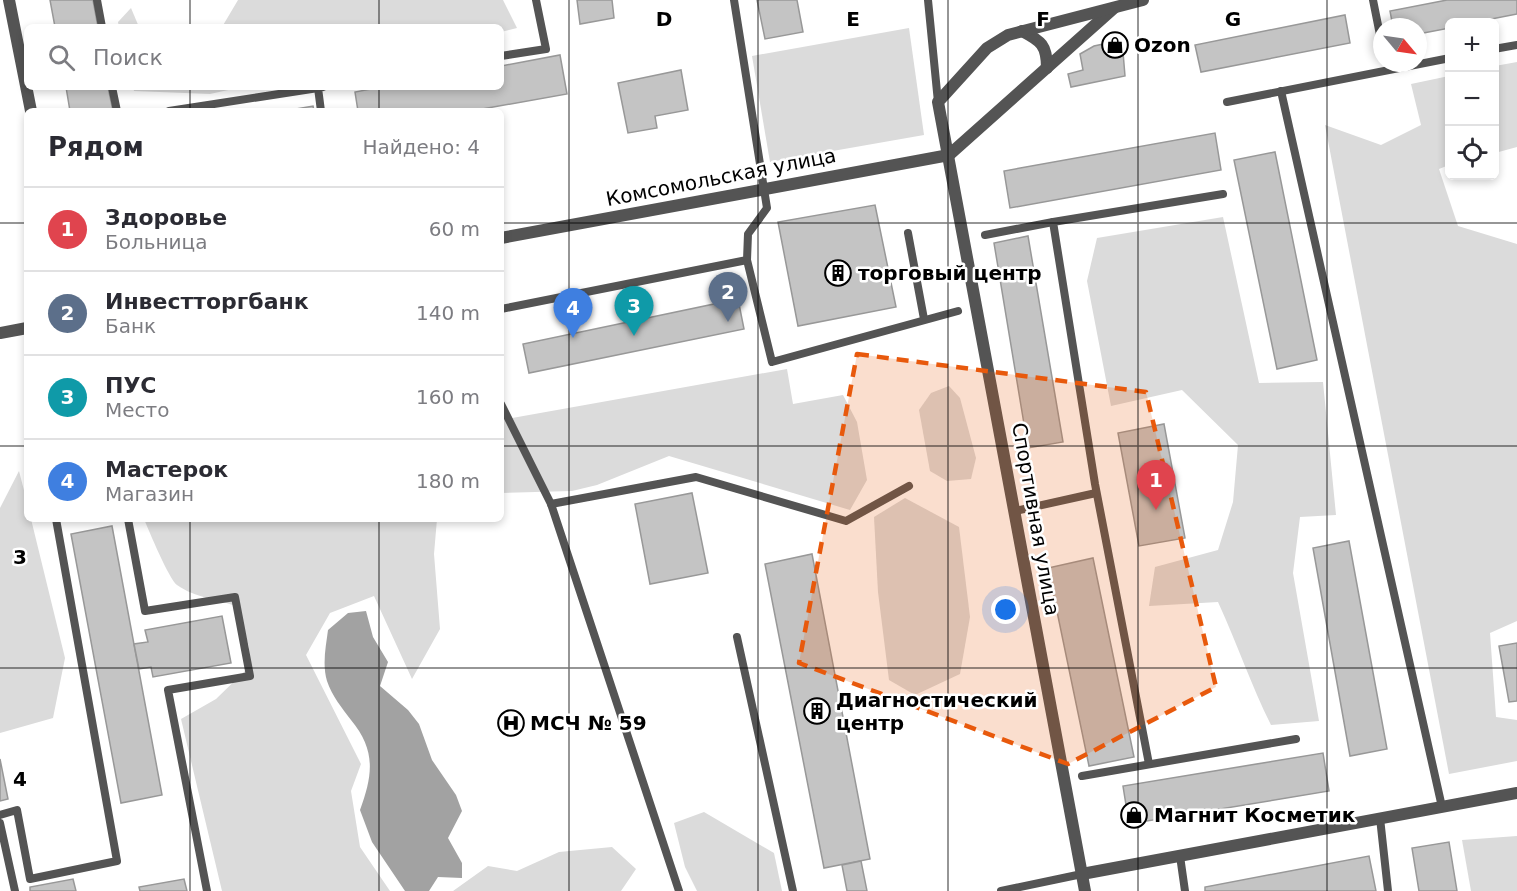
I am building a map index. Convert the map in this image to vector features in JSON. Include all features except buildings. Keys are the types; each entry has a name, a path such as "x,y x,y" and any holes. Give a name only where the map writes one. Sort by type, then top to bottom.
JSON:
{"street":[{"path":"9,0 24,76"},
{"path":"1117,3 949,155 938,102 987,48 1008,35 1117,3 1143,0"},
{"path":"1022,31 1042,42 1047,52 1047,68"},
{"path":"27,90 30,108"},
{"name":"Комсомольская улица","path":"504,237 949,155"},
{"name":"Спортивная улица","path":"949,155 1085,891"},
{"path":"0,333 24,329"},
{"path":"1082,874 1517,793"}],"lane":[{"path":"97,0 101,24"},
{"path":"504,56 546,49 536,0"},
{"path":"734,0 766,189 767,208 748,234 747,260 772,362 958,311"},
{"path":"928,0 938,102"},
{"path":"1373,0 1377,18"},
{"path":"1499,49 1517,45"},
{"path":"1427,61 1445,59"},
{"path":"1227,102 1373,70"},
{"path":"113,90 116,108"},
{"path":"188,108 302,90"},
{"path":"321,90 321,108"},
{"path":"1281,91 1442,807"},
{"path":"985,235 1223,194"},
{"path":"1053,222 1096,493 1149,764"},
{"path":"908,233 924,319"},
{"path":"504,308 747,260"},
{"path":"504,410 551,504 679,891"},
{"path":"551,504 696,477 846,521 909,486"},
{"path":"1015,511 1096,493"},
{"path":"0,815 17,810 30,879 117,861 57,522"},
{"path":"129,522 145,611 235,597 250,676 168,690 207,891"},
{"path":"737,637 793,891"},
{"path":"1082,776 1296,739"},
{"path":"1380,818 1388,891"},
{"path":"0,823 15,891"},
{"path":"1179,856 1185,891"},
{"path":"1001,891 1082,874"}],"highlighted area":[{"path":"857,354 1146,392 1216,687 1068,764 799,663"}],"shaded area":[{"path":"238,0 503,0 517,28 504,31 504,24 224,24"},
{"path":"131,8 138,24 118,24"},
{"path":"909,28 924,135 770,162 752,56"},
{"path":"1517,62 1517,147 1499,152 1499,72 1499,65"},
{"path":"1445,77 1445,167 1439,169 1458,226 1517,244 1517,621 1490,633 1496,717 1517,720 1517,761 1449,774 1325,125 1381,145 1421,125 1411,84"},
{"path":"134,90 228,90 210,94"},
{"path":"1223,217 1259,383 1323,382 1336,515 1300,517 1293,573 1319,721 1271,725 1218,602 1149,606 1155,567 1218,550 1233,502 1238,445 1182,390 1111,406 1087,281 1097,238"},
{"path":"787,369 793,404 843,395 857,422 867,480 850,510 669,456 597,485 572,491 504,493 504,419"},
{"path":"949,386 960,398 976,458 971,479 947,481 930,471 919,410 931,393"},
{"path":"19,471 24,490 24,522 32,522 65,658 53,718 0,733 0,508"},
{"path":"905,498 959,527 970,617 960,674 915,695 889,680 878,592 874,517"},
{"path":"145,522 437,522 434,554 440,629 412,679 374,596 330,613 306,655 361,764 351,791 360,847 390,891 222,891 181,719 216,699 250,666 249,647 238,607 199,596 184,589 173,581"},
{"path":"366,611 373,637 388,662 380,686 408,710 419,724 432,760 456,795 462,811 448,838 462,863 462,878 438,877 429,891 405,891 372,842 360,810 368,785 370,763 368,752 359,731 327,681 325,655 328,630 348,613"},
{"path":"704,812 774,853 782,891 697,891 685,867 674,823"},
{"path":"1517,836 1517,891 1471,891 1462,840"},
{"path":"612,847 636,869 621,891 453,891 488,866 517,871 559,852"}],"place":[{"name":"Ozon","path":"1115,45"},
{"name":"торговый центр","path":"838,273"},
{"name":"Инвестторгбанк","path":"728,322"},
{"name":"ПУС","path":"634,336"},
{"name":"Мастерок","path":"573,338"},
{"name":"Здоровье","path":"1156,510"},
{"name":"Диагностический центр","path":"817,711"},
{"name":"МСЧ № 59","path":"511,723"},
{"name":"Магнит Косметик","path":"1134,815"}]}
